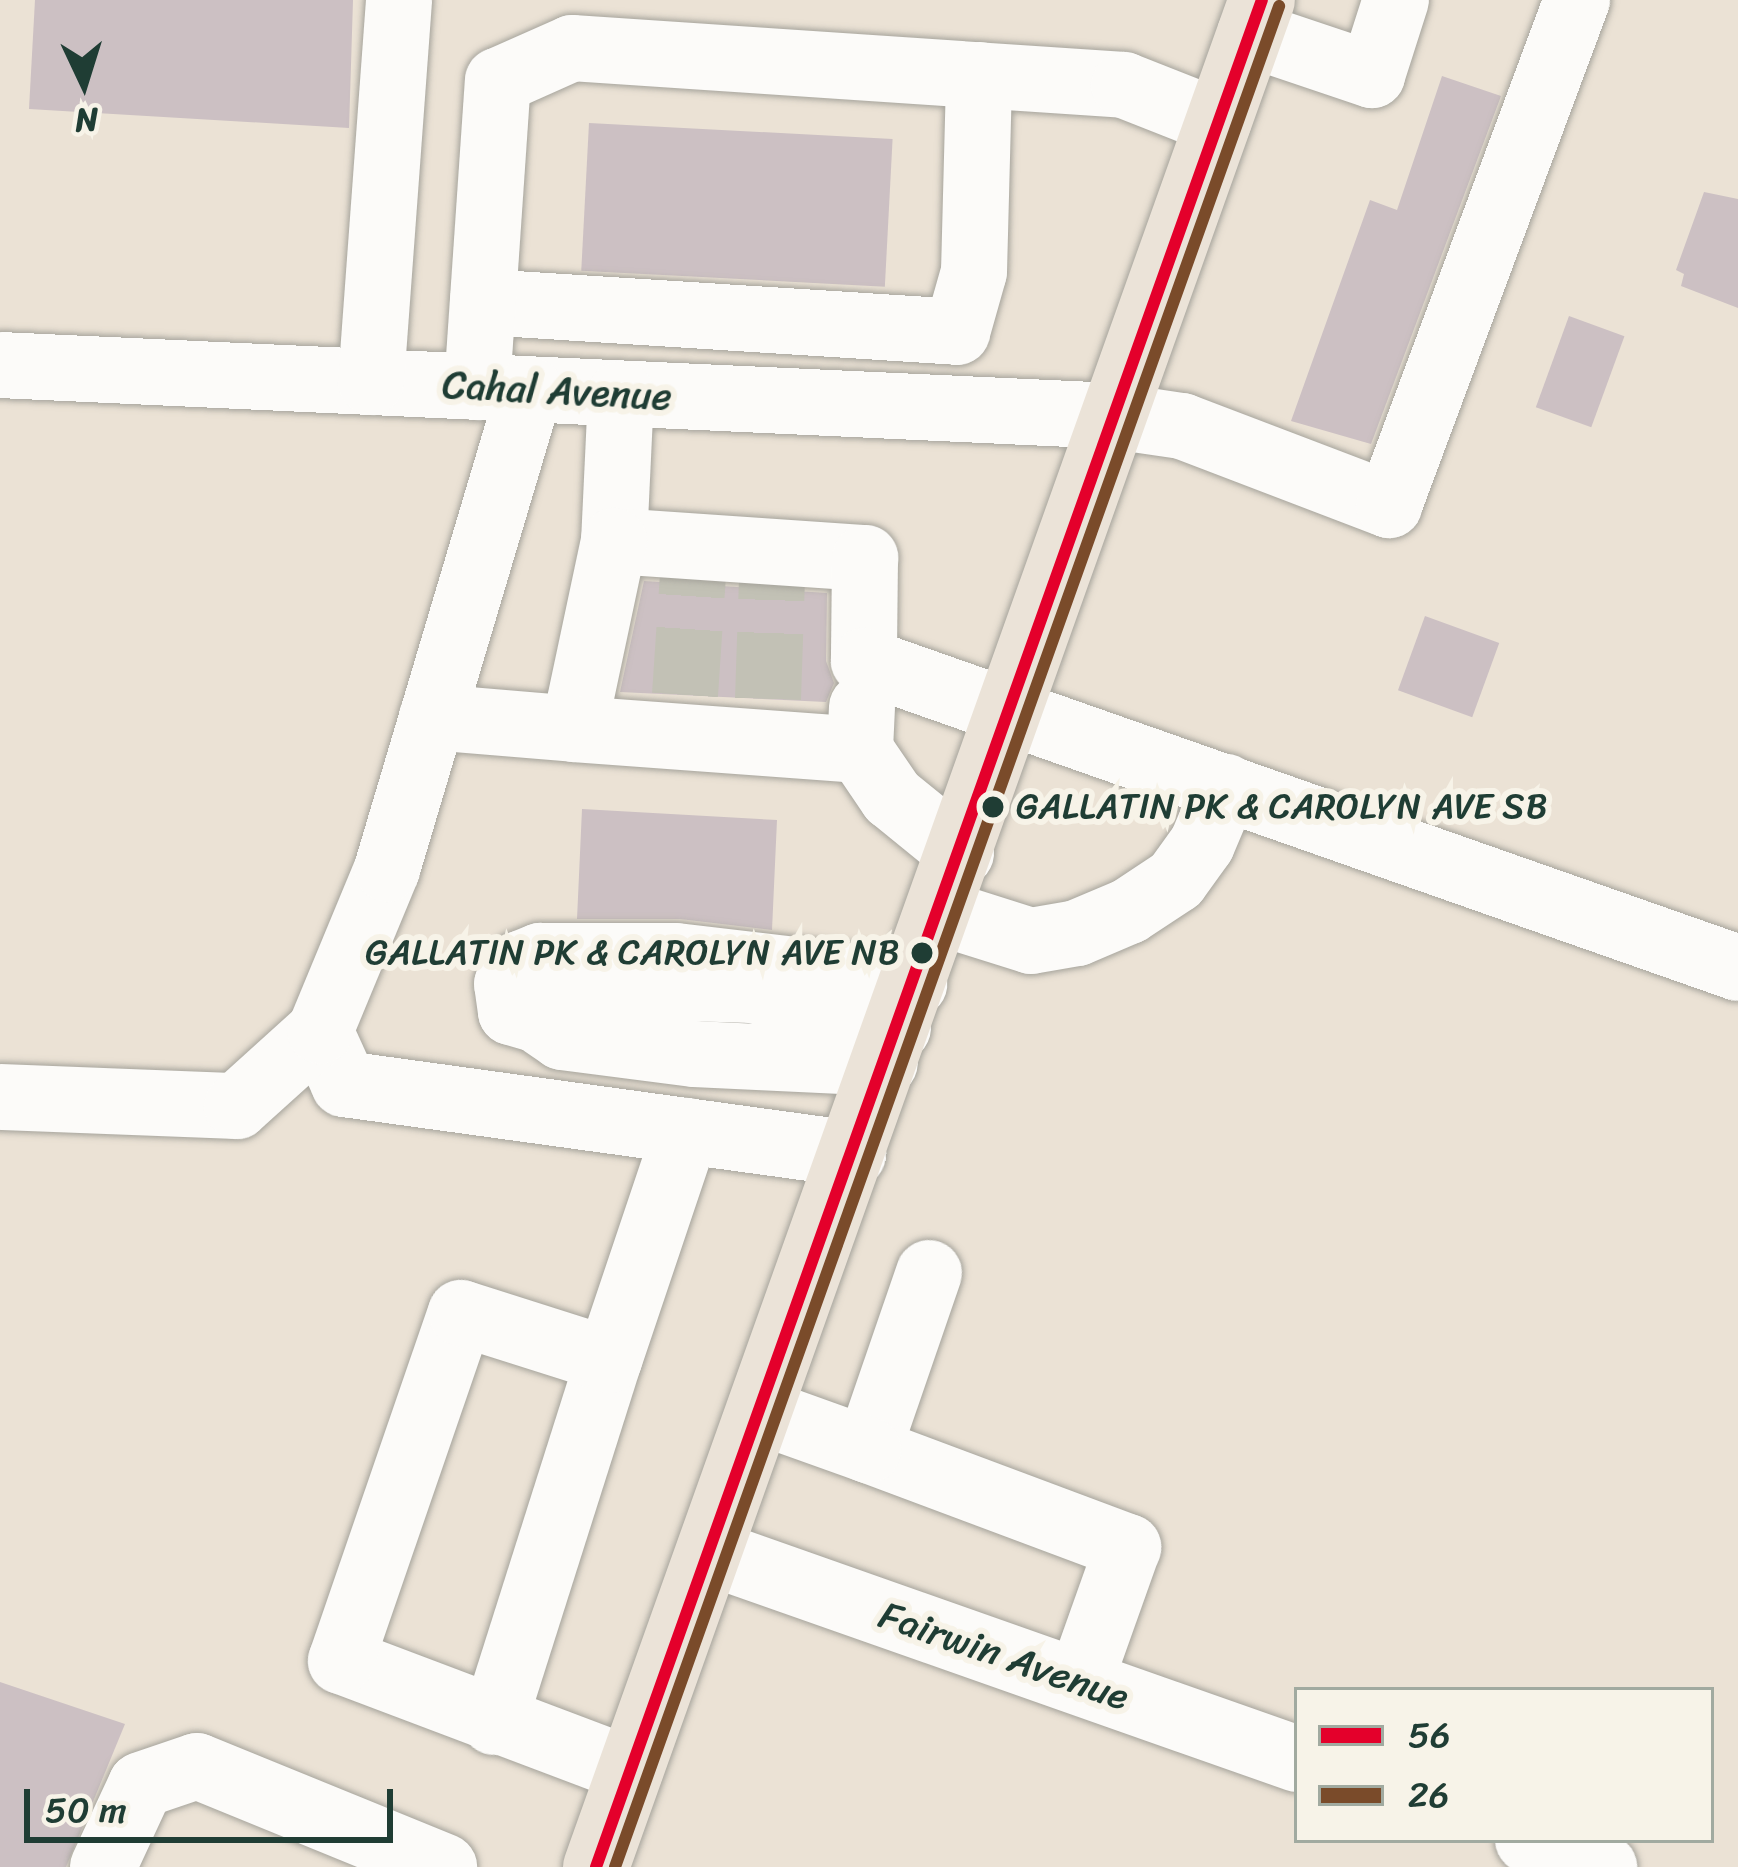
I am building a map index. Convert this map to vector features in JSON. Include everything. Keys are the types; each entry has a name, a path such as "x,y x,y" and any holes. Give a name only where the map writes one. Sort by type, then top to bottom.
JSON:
{"main road":[{"path":"596,1867 712,1553 1256,17"}],"street":[{"path":"371,382 399,0"},
{"path":"1256,17 1372,75 1396,0"},
{"name":"Cahal Avenue","path":"0,365 1114,416 1182,427 1389,505 1577,0"},
{"path":"0,1097 236,1106 320,1030 387,869 432,717 504,388 483,302 498,81 572,49 1124,85 1218,122"},
{"path":"483,302 957,332 974,272 979,75"},
{"path":"574,728 614,541 621,394"},
{"path":"614,541 694,562 773,566 866,558 860,750 950,882 1031,940 1077,933 1129,911 1176,880 1202,844 1226,787"},
{"path":"864,662 1738,968"},
{"path":"432,717 574,728 684,716 767,720 860,750"},
{"path":"540,956 676,956 899,1025 694,1054 562,1037 536,1019 511,1012 507,984 520,964 540,956"},
{"path":"320,1030 344,1084 853,1154"},
{"path":"494,1722 686,1132"},
{"path":"868,1450 929,1273"},
{"path":"609,1360 461,1313 340,1661 630,1770"},
{"path":"762,1412 1128,1547 1080,1682"},
{"name":"Fairwin Avenue","path":"712,1553 1294,1758"},
{"path":"103,1867 142,1785 197,1766 441,1866"},
{"path":"1536,1843 1604,1867"}],"building":[{"path":"35,0 353,0 349,128 29,109"},
{"path":"1442,76 1501,96 1371,444 1291,421 1370,200 1397,210"},
{"path":"589,123 893,139 885,287 581,271"},
{"path":"1704,192 1738,199 1738,308 1681,286 1684,274 1676,270"},
{"path":"1569,316 1624,336 1591,427 1536,407"},
{"path":"644,581 827,593 826,661 834,683 826,702 620,692"},
{"path":"1425,616 1499,643 1472,717 1398,690"},
{"path":"582,809 777,820 772,930 680,919 577,919"},
{"path":"0,1682 125,1724 66,1867 0,1867"}],"tunnel":[{"path":"685,695 693,576"},
{"path":"768,699 772,580"}],"transit line":[{"name":"56","path":"596,1867 1262,0"},
{"name":"26","path":"615,1867 1279,6"}],"place":[{"name":"GALLATIN PK & CAROLYN AVE SB","path":"993,807"},
{"name":"GALLATIN PK & CAROLYN AVE NB","path":"922,953"}]}
